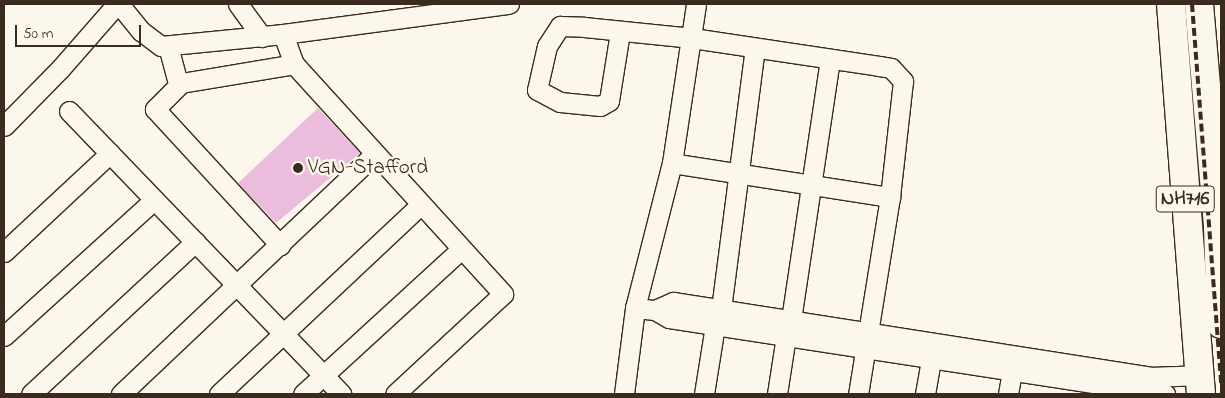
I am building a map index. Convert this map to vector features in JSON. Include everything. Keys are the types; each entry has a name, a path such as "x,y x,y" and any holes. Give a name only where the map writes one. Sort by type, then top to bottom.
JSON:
{"highway":[{"name":"NH716","path":"1171,4 1200,384"},
{"name":"NH716","path":"1199,4 1218,227 1221,324"}],"street":[{"path":"4,126 60,69 118,4 141,31 161,46 284,34 406,10 509,4"},
{"path":"238,4 262,36"},
{"path":"624,394 635,308 672,163 696,4"},
{"path":"620,32 609,101 600,106 560,102 538,90 547,46 560,26 692,38 891,68 903,81 890,197 858,394"},
{"path":"284,34 294,64 503,294 395,394"},
{"path":"168,46 177,79 181,83"},
{"path":"704,394 740,174 755,48"},
{"path":"777,394 812,185 830,59"},
{"path":"280,245 155,109 181,83 294,64"},
{"path":"69,111 341,394"},
{"path":"4,252 110,153"},
{"path":"121,394 375,154"},
{"path":"672,163 890,197"},
{"path":"4,336 154,200"},
{"path":"219,394 421,204"},
{"path":"31,394 195,242"},
{"path":"303,394 462,249"},
{"path":"635,308 655,310 669,318 718,317 1043,368 1165,394"},
{"path":"868,341 930,360 1012,372 1043,368 1150,377 1200,384"},
{"path":"925,394 930,360"},
{"path":"1008,394 1012,372"}],"building":[{"name":"VGN-Stafford","path":"318,108 360,153 276,223 238,183"}],"railway":[{"path":"1192,4 1221,385"}],"place":[{"name":"VGN-Stafford","path":"298,168"}]}
